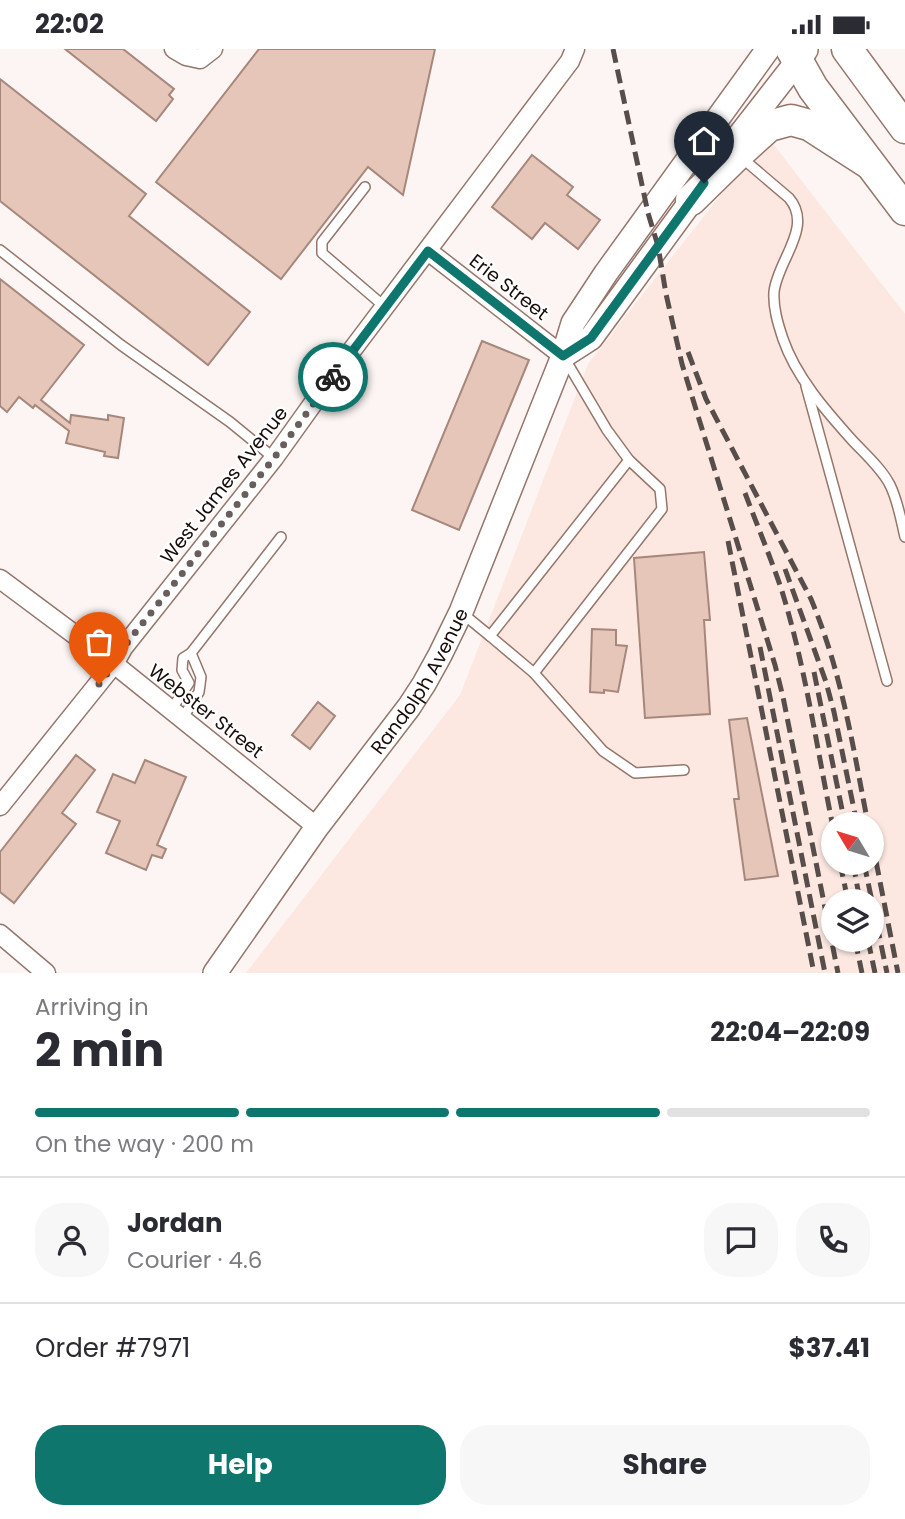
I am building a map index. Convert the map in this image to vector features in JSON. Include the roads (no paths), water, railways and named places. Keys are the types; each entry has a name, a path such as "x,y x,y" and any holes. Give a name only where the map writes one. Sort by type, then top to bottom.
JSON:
{"highway":[{"path":"847,49 905,128"},
{"path":"798,53 813,88 905,210"},
{"path":"691,200 734,151 769,126 791,120 809,125 868,163"}],"street":[{"path":"174,49 186,56 206,54"},
{"name":"West James Avenue","path":"0,806 274,458 570,61 575,49"},
{"name":"Randolph Avenue","path":"215,973 317,827 409,708 461,612 563,356 573,323 606,273 768,49"},
{"path":"734,151 798,53"},
{"path":"563,356 591,338 691,200"},
{"name":"Erie Street","path":"428,251 563,356"},
{"name":"Webster Street","path":"0,579 114,664 317,827"},
{"path":"0,934 46,973"}],"lane":[{"path":"734,151 795,204 798,230 779,273 774,292 778,324 804,380 890,484 905,537"},
{"path":"365,187 322,242 322,253 385,307"},
{"path":"0,250 121,345 230,422 274,458"},
{"path":"534,673 662,509 660,489 629,460 607,430 563,356"},
{"path":"804,380 887,681"},
{"path":"490,636 629,460"},
{"path":"176,715 189,683 182,670 183,658 191,653 281,537"},
{"path":"461,612 534,673 603,751 635,773 684,771"},
{"path":"176,715 199,692 201,677 191,653"}],"railway":[{"path":"613,49 682,364 783,697 838,973"},
{"path":"688,352 706,399 811,599 822,627 846,710 866,812"},
{"path":"745,493 777,576 789,617 804,676 830,812"},
{"path":"728,541 814,973"},
{"path":"785,569 826,682 855,812"},
{"path":"760,647 825,973"},
{"path":"814,672 843,812"},
{"path":"843,875 845,889"},
{"path":"855,875 858,889"},
{"path":"867,875 887,973"},
{"path":"879,875 898,973"},
{"path":"858,952 862,973"},
{"path":"871,952 875,973"}]}
